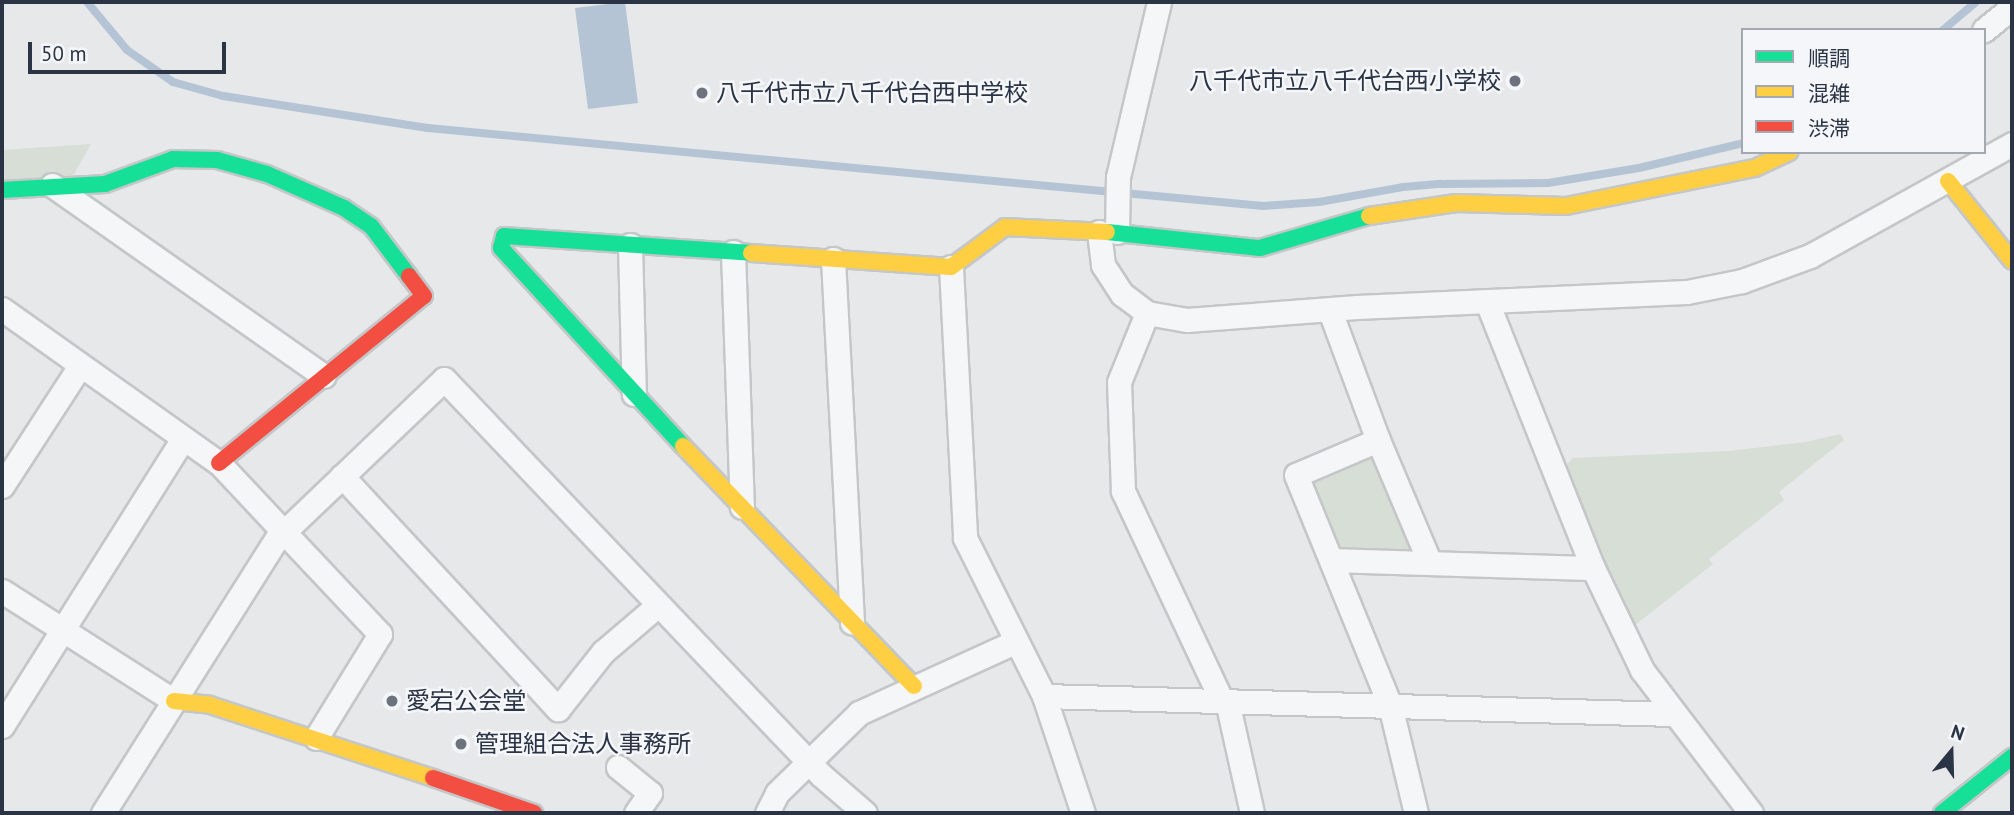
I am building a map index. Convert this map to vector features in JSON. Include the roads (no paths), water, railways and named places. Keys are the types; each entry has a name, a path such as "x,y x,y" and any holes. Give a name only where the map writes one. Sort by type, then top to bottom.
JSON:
{"street":[{"path":"1159,2 1118,177 1117,207 1108,232 1102,265 1122,294 1147,313 1187,320 1357,307 1687,292 1742,281 1810,256 2012,144"},
{"path":"1986,28 2012,8"},
{"path":"914,686 635,394 501,248 504,236 951,267 1004,228 1108,232 1260,247 1367,216 1456,202 1566,206 1755,168 1785,154"},
{"path":"2,190 105,184 173,159 217,160 267,174 344,208 371,226 424,296 219,463"},
{"path":"1948,181 2012,261"},
{"path":"52,185 324,376"},
{"path":"630,245 635,394"},
{"path":"733,252 742,507"},
{"path":"833,259 852,623"},
{"path":"951,267 965,538 1044,696 1083,813"},
{"path":"1487,302 1593,568 1642,670 1751,813"},
{"path":"2,309 219,463 380,634 316,738"},
{"path":"1330,311 1378,440 1429,561"},
{"path":"1147,313 1119,382 1123,491 1224,701 1252,813"},
{"path":"2,486 80,366"},
{"path":"103,813 283,531 444,379 810,762 865,813"},
{"path":"2,726 183,439"},
{"path":"1378,440 1296,475 1390,705 1416,813"},
{"path":"342,476 558,709 603,652 658,605"},
{"path":"1333,560 1593,568"},
{"path":"2,591 174,701 210,705 316,738 534,813"},
{"path":"767,813 777,793 859,713 1015,642"},
{"path":"1044,696 1674,714"},
{"path":"1942,813 2012,757"},
{"path":"618,767 650,793 636,813"}],"water":[{"path":"625,2 638,103 588,109 575,8"}],"waterway":[{"path":"87,2 127,50 173,82 223,96 428,128 1263,206 1319,202 1403,187 1548,183 1639,168 1741,143"},
{"path":"1945,28 1976,2"}],"place":[{"name":"八千代市立八千代台西小学校","path":"1515,81"},
{"name":"八千代市立八千代台西中学校","path":"702,93"},
{"name":"愛宕公会堂","path":"392,701"},
{"name":"管理組合法人事務所","path":"461,744"}]}
